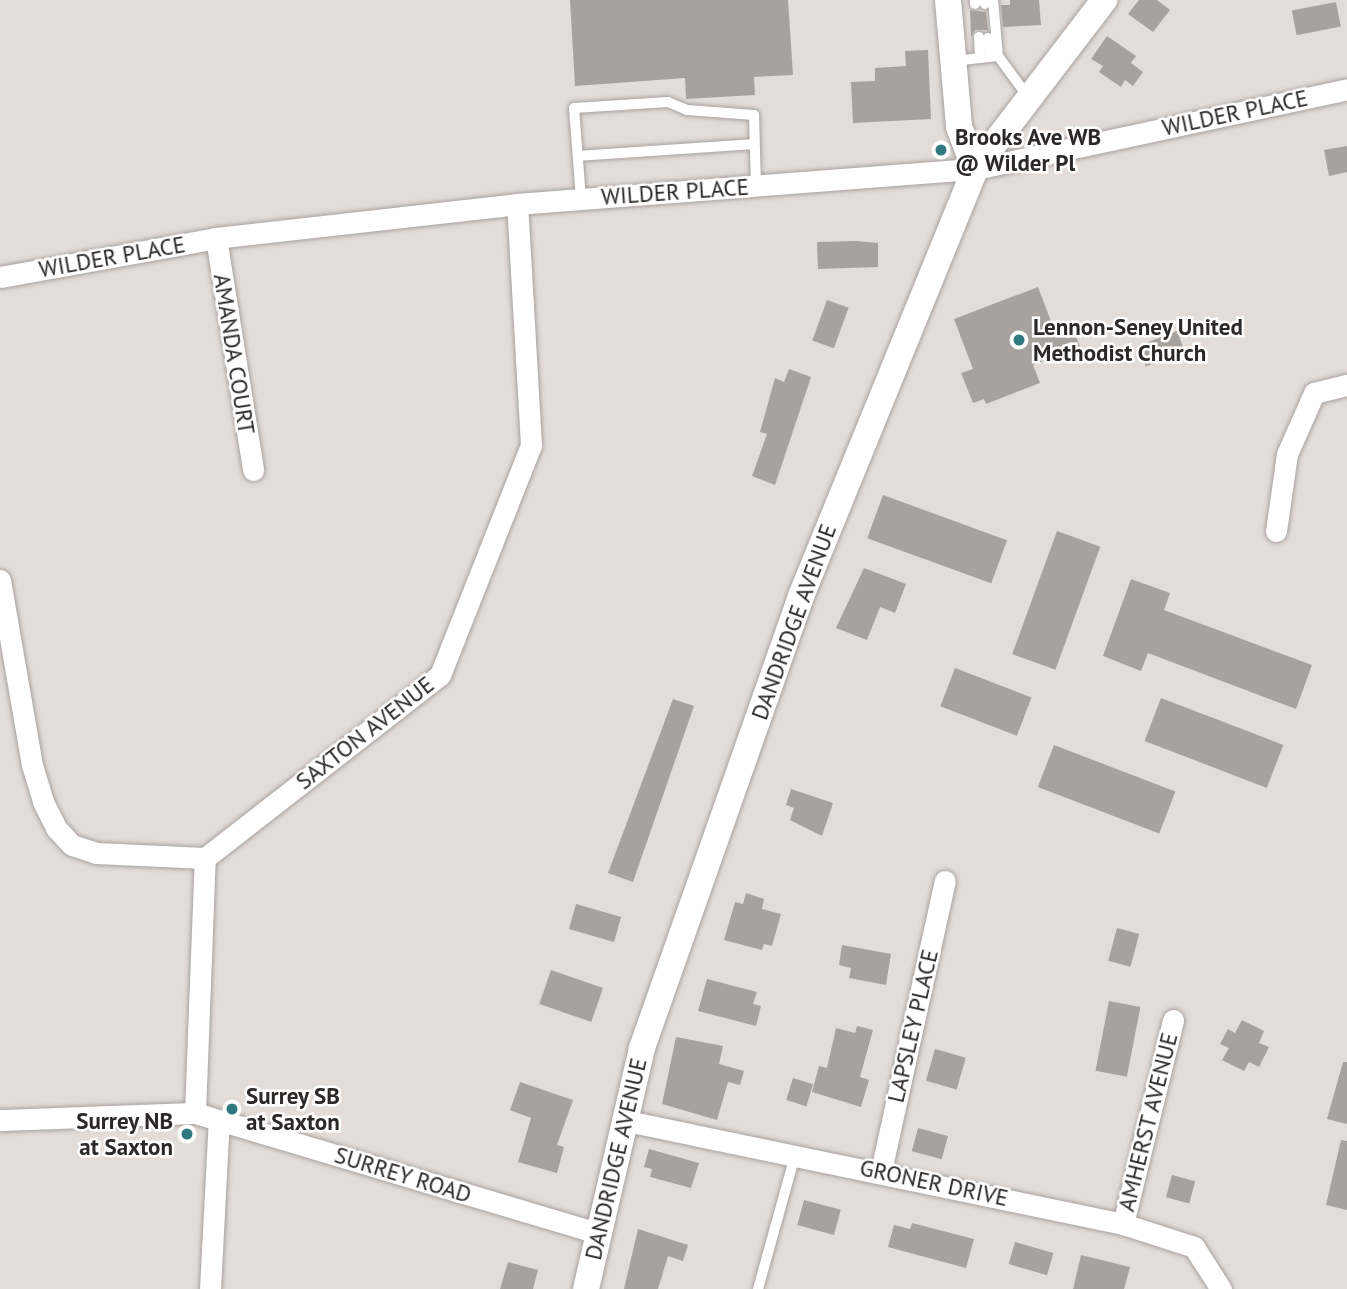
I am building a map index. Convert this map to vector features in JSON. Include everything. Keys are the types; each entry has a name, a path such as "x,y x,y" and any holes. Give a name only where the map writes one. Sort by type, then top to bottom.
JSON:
{"street":[{"path":"948,0 959,127 975,169"},
{"name":"DANDRIDGE AVENUE","path":"586,1289 622,1120 642,1048 800,596 877,429 975,169 1104,0"},
{"name":"WILDER PLACE","path":"0,277 216,238 517,204 975,169 1347,89"},
{"name":"SAXTON AVENUE","path":"205,858 440,675 531,445 517,204"},
{"name":"AMANDA COURT","path":"216,238 253,470"},
{"path":"1276,531 1287,454 1314,393 1347,386"},
{"path":"0,580 32,765 43,802 56,828 72,845 96,853 205,858 195,1113"},
{"name":"LAPSLEY PLACE","path":"881,1171 945,881"},
{"name":"AMHERST AVENUE","path":"1123,1224 1174,1020"},
{"name":"SURREY ROAD","path":"0,1120 195,1113 597,1233"},
{"path":"210,1289 219,1120"},
{"name":"GRONER DRIVE","path":"622,1120 881,1171 1123,1224 1194,1247 1222,1289"}],"lane":[{"path":"982,2 990,57"},
{"path":"983,38 990,57 1029,98"},
{"path":"953,61 990,57"},
{"path":"581,199 574,108 668,102 687,110 754,115 756,186"},
{"path":"578,156 754,144"},
{"path":"758,1289 795,1156"}],"building":[{"path":"570,0 788,0 793,75 754,77 755,95 686,99 685,78 575,86"},
{"path":"1010,0 1039,0 1041,25 1003,27 1001,5 1010,5"},
{"path":"1139,0 1157,0 1170,10 1153,32 1128,14"},
{"path":"1336,2 1341,27 1297,35 1292,11"},
{"path":"970,10 986,12 988,30 975,30 971,37"},
{"path":"1107,36 1136,56 1131,63 1143,72 1133,86 1125,80 1121,87 1099,72 1103,66 1091,59"},
{"path":"928,50 931,119 853,123 851,82 875,81 875,68 906,66 905,51"},
{"path":"1347,146 1347,172 1329,176 1324,150"},
{"path":"817,242 878,243 878,267 818,269"},
{"name":"Lennon-Seney United Methodist Church","path":"1038,287 1055,332 1072,326 1080,347 1033,365 1040,383 986,404 984,399 973,403 961,373 973,369 954,319"},
{"path":"827,300 849,308 834,348 812,340"},
{"path":"1177,331 1185,352 1146,367 1138,346"},
{"path":"789,369 811,377 775,485 752,476 767,434 760,432 775,378 784,382"},
{"path":"883,495 1007,540 991,583 867,538"},
{"path":"1057,531 1100,547 1055,670 1012,654"},
{"path":"864,568 906,584 895,613 880,607 867,640 836,628"},
{"path":"1131,579 1170,593 1164,610 1312,665 1296,709 1148,653 1141,671 1103,656"},
{"path":"955,668 1032,697 1017,736 940,706"},
{"path":"1161,698 1283,745 1267,788 1145,741"},
{"path":"673,699 694,706 633,882 608,873"},
{"path":"1054,745 1175,792 1159,834 1038,787"},
{"path":"791,789 833,803 822,836 790,820 794,808 786,805"},
{"path":"746,893 764,899 762,909 781,914 772,946 764,944 762,950 724,940 735,902 743,904"},
{"path":"576,904 621,917 614,942 569,929"},
{"path":"1117,928 1139,934 1130,967 1108,961"},
{"path":"842,945 891,954 886,985 849,978 851,968 839,965"},
{"path":"551,970 603,988 591,1022 539,1004"},
{"path":"707,979 757,992 753,1004 761,1006 756,1026 698,1011"},
{"path":"1109,1001 1140,1007 1127,1077 1095,1071"},
{"path":"1242,1020 1264,1031 1259,1043 1269,1047 1259,1067 1249,1062 1244,1071 1222,1060 1229,1048 1220,1044 1228,1029 1235,1033"},
{"path":"857,1026 873,1030 860,1077 869,1080 861,1107 812,1092 819,1066 827,1068 836,1028 855,1033"},
{"path":"676,1037 723,1046 719,1064 744,1071 740,1085 728,1082 717,1120 662,1104"},
{"path":"935,1049 966,1058 957,1090 926,1081"},
{"path":"1343,1062 1347,1062 1347,1124 1327,1119"},
{"path":"793,1078 813,1084 806,1106 786,1100"},
{"path":"520,1082 573,1100 557,1145 564,1147 557,1173 518,1162 531,1118 510,1110"},
{"path":"918,1128 948,1136 942,1159 912,1151"},
{"path":"1341,1140 1347,1141 1347,1210 1326,1205"},
{"path":"649,1149 699,1163 691,1188 650,1177 652,1169 644,1167"},
{"path":"1172,1175 1195,1181 1189,1203 1166,1197"},
{"path":"804,1200 841,1210 834,1235 797,1225"},
{"path":"912,1223 974,1239 966,1268 888,1247 894,1225 910,1229"},
{"path":"638,1229 688,1245 683,1261 668,1256 658,1289 624,1289"},
{"path":"1015,1242 1053,1253 1047,1275 1009,1264"},
{"path":"1081,1255 1130,1267 1124,1289 1073,1289"},
{"path":"508,1262 538,1270 533,1289 500,1289"}],"place":[{"name":"Brooks Ave WB @ Wilder Pl","path":"941,150"},
{"name":"Lennon-Seney United Methodist Church","path":"1019,340"},
{"name":"Surrey SB at Saxton","path":"232,1109"},
{"name":"Surrey NB at Saxton","path":"187,1134"}]}
